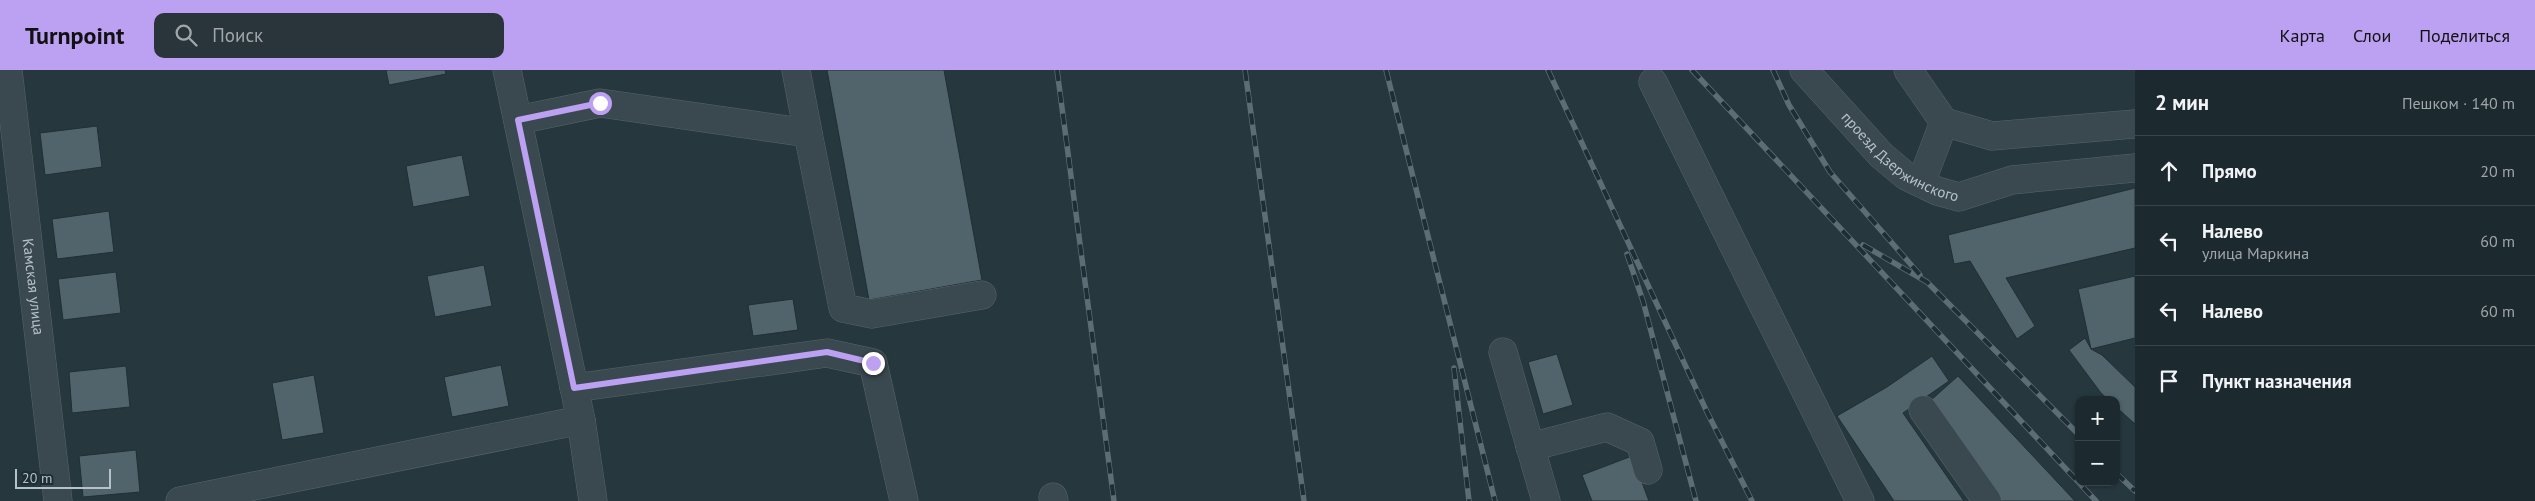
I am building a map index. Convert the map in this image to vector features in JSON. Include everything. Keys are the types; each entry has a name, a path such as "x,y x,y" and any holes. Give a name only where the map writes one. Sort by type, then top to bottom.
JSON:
{"street":[{"name":"Камская улица","path":"8,70 58,501"},
{"path":"507,70 581,420 593,501"},
{"path":"796,70 843,308 872,314 982,296"},
{"name":"проезд Дзержинского","path":"1804,70 1882,155 1906,176 1936,191 1959,197 2012,180 2135,168"},
{"path":"1908,70 1944,122 1992,136 2135,124"},
{"path":"1653,82 1860,501"},
{"path":"518,120 600,103 808,133"},
{"path":"1921,183 1944,122"},
{"path":"574,388 827,352 873,363 904,501"},
{"path":"1503,352 1546,501"},
{"path":"1923,410 1988,501"},
{"path":"180,501 270,491 581,420"},
{"path":"1530,447 1608,427 1640,442 1648,470"}],"building":[{"path":"386,70 445,70 446,74 389,85"},
{"path":"827,70 944,70 982,280 869,300"},
{"path":"97,126 102,167 45,175 40,133"},
{"path":"462,155 470,196 413,207 406,166"},
{"path":"2135,188 2135,248 2006,278 2035,326 2017,339 1970,261 1954,264 1948,235"},
{"path":"109,211 114,252 57,259 52,219"},
{"path":"484,265 492,306 435,317 427,276"},
{"path":"116,272 121,313 63,320 58,279"},
{"path":"2135,276 2135,338 2091,349 2078,289"},
{"path":"793,299 798,330 753,336 748,305"},
{"path":"2085,338 2091,349 2102,355 2135,387 2135,424 2120,411 2120,396 2104,396 2101,393 2069,350"},
{"path":"1557,354 1573,405 1543,414 1528,362"},
{"path":"1932,356 1949,381 1903,413 1964,501 1894,501 1837,416 1887,387"},
{"path":"501,365 509,406 452,417 444,377"},
{"path":"126,366 130,407 72,413 69,372"},
{"path":"314,375 324,433 282,440 272,383"},
{"path":"1958,376 2075,501 2000,501 1930,401"},
{"path":"136,450 140,492 83,497 79,456"},
{"path":"1632,456 1649,501 1592,501 1582,475"}],"railway":[{"path":"1057,70 1114,501"},
{"path":"1245,70 1304,501"},
{"path":"1386,70 1495,501"},
{"path":"1548,70 1707,412 1752,501"},
{"path":"1692,70 2096,501"},
{"path":"1773,70 1789,105 1830,172 1920,275"},
{"path":"1863,245 1927,282 2075,431"},
{"path":"1627,254 1643,301 1696,501"},
{"path":"1454,368 1469,501"},
{"path":"2120,477 2135,491"}],"route":[{"path":"600,103 518,120 574,388 827,352 873,363"}]}
